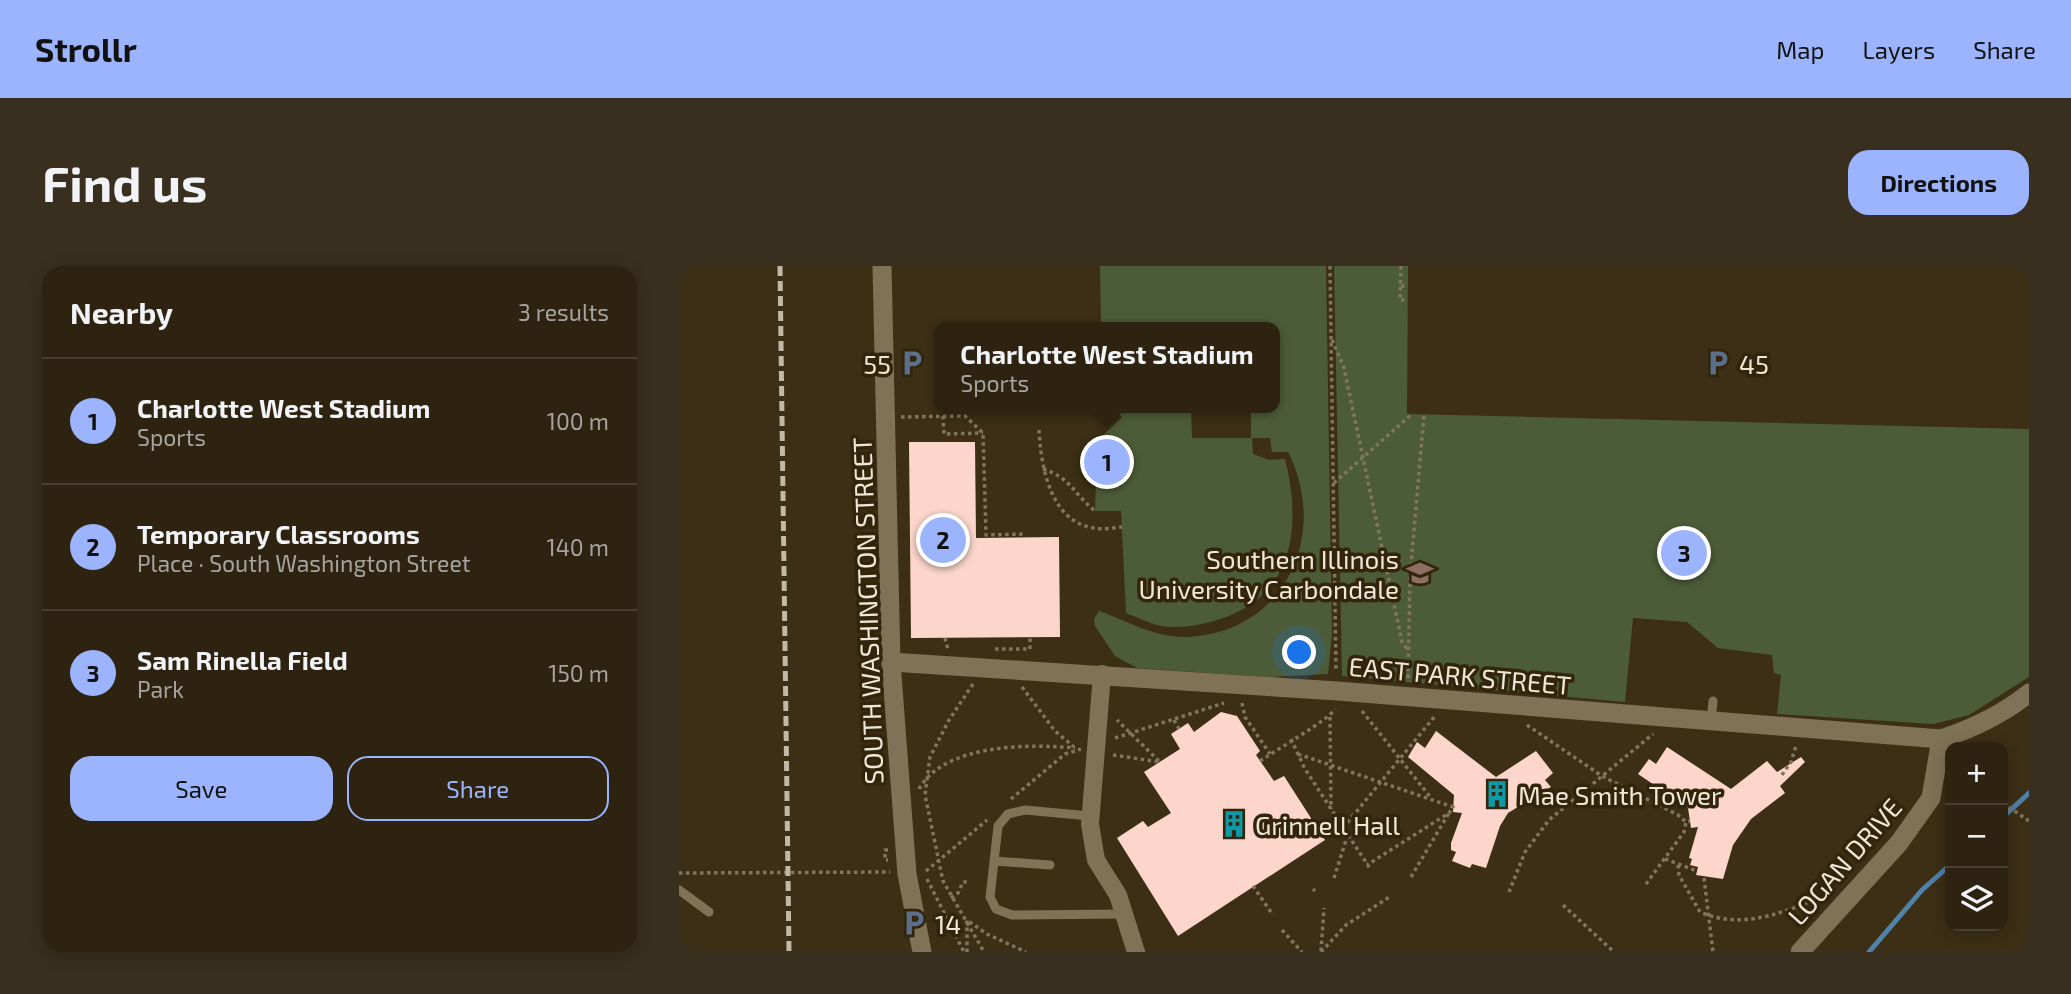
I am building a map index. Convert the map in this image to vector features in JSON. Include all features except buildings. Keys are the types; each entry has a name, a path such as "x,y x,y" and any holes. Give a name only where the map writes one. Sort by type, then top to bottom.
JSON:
{"street":[{"name":"SOUTH WASHINGTON STREET","path":"882,266 891,662 907,874 922,952"},
{"name":"EAST PARK STREET","path":"891,662 986,666 1409,696 1712,711 1941,739"},
{"path":"1102,674 1090,816 1096,860 1118,895 1136,952"},
{"path":"1941,739 1985,722 2029,693"},
{"name":"LOGAN DRIVE","path":"1800,952 1899,843 1931,798 1941,739"}],"lane":[{"path":"1090,816 1025,810 1009,814 998,826 990,897 996,909 1012,915 1125,914"},
{"path":"994,861 1050,865"},
{"path":"679,890 709,912"}],"path":[{"path":"1330,266 1336,674"},
{"path":"1408,271 1401,269 1400,300 1408,300"},
{"path":"1401,286 1408,286"},
{"path":"1331,338 1344,368 1402,642 1407,649"},
{"path":"1334,483 1412,414"},
{"path":"1409,696 1407,649 1413,533 1424,415"},
{"path":"943,416 944,434 983,433"},
{"path":"885,417 965,416 983,433 986,535 1025,534"},
{"path":"1039,430 1043,469 1058,503 1075,522 1095,529 1122,527"},
{"path":"1043,469 1063,475 1082,500 1095,511"},
{"path":"945,638 947,650 961,649"},
{"path":"902,817 925,778 930,757 949,720 986,666"},
{"path":"1100,696 1117,720 1160,761 1109,754"},
{"path":"1103,742 1241,698 1245,717 1270,754"},
{"path":"1331,809 1331,717 1337,705"},
{"path":"1359,707 1432,800"},
{"path":"1343,828 1437,713"},
{"path":"1260,761 1291,739 1331,717"},
{"path":"1174,720 1179,729"},
{"path":"1519,720 1602,776 1688,822 1684,832 1646,884"},
{"path":"1509,892 1525,852 1549,820 1650,736 1662,731"},
{"path":"1291,739 1331,809 1371,870"},
{"path":"1781,775 1791,762 1797,741"},
{"path":"1005,805 1065,754 1090,746"},
{"path":"925,778 949,763 988,751 1024,747 1075,748"},
{"path":"1298,754 1453,807 1411,877"},
{"path":"925,778 934,848 951,898 967,920 984,952"},
{"path":"2006,805 2029,820"},
{"path":"965,952 924,872 995,813"},
{"path":"1367,865 1449,813"},
{"path":"1334,878 1348,835"},
{"path":"1665,859 1697,871"},
{"path":"1678,865 1679,875 1700,912 1706,915 1752,920 1782,913 1814,900"},
{"path":"679,873 902,872"},
{"path":"1704,878 1706,915 1713,952"},
{"path":"951,898 958,893 963,882 968,882"},
{"path":"1253,886 1273,915"},
{"path":"1321,952 1346,925 1391,896"},
{"path":"1563,905 1614,952"},
{"path":"1321,952 1324,908"},
{"path":"965,952 967,920"},
{"path":"967,920 987,934 1026,952"},
{"path":"1282,930 1302,952"}],"green space":[{"path":"1100,266 1326,266 1332,634 1328,674 1268,677 1137,668 1115,656 1095,626 1094,619 1099,611 1153,632 1187,637 1221,631 1250,618 1273,599 1290,574 1300,546 1304,515 1300,484 1288,452 1272,452 1270,438 1252,438 1253,454 1269,460 1285,459 1290,484 1291,533 1287,555 1278,576 1264,594 1245,608 1206,623 1169,627 1126,613 1121,511 1095,511 1096,479 1086,477 1086,452 1122,417 1118,413 1191,413 1192,438 1251,438 1251,413 1280,413 1280,322 1101,322"},
{"path":"1334,266 1408,266 1407,414 2029,429 2029,677 1969,715 1933,724 1777,714 1781,675 1774,673 1772,655 1718,648 1687,622 1633,618 1625,702 1342,676"}],"waterway":[{"path":"2008,812 2029,793"},
{"path":"1869,952 1922,890 1947,868"}],"railway":[{"path":"780,266 789,952"}],"place":[{"name":"55","path":"912,363"},
{"name":"45","path":"1718,363"},
{"name":"Charlotte West Stadium","path":"1107,462"},
{"name":"Temporary Classrooms","path":"943,540"},
{"name":"Sam Rinella Field","path":"1684,553"},
{"name":"Southern Illinois University Carbondale","path":"1420,573"},
{"name":"Mae Smith Tower","path":"1497,794"},
{"name":"Grinnell Hall","path":"1234,824"},
{"name":"14","path":"914,923"}]}
